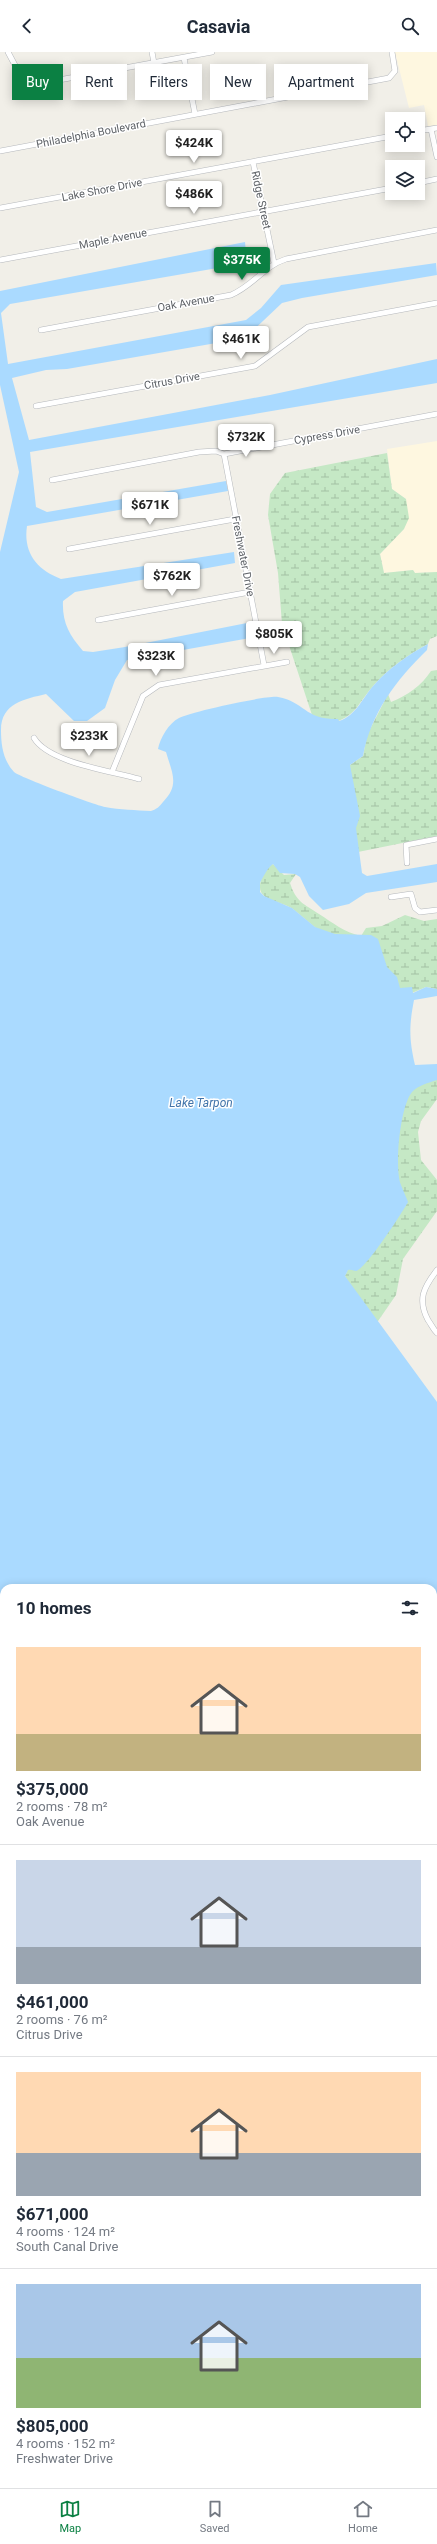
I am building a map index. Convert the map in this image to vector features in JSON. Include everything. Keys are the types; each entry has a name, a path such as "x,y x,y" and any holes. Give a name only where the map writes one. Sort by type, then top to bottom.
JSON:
{"street":[{"path":"8,52 26,86 212,52"},
{"path":"152,52 154,63"},
{"name":"Philadelphia Boulevard","path":"0,151 389,78 395,71 392,52"},
{"path":"184,58 196,114"},
{"path":"425,130 437,128"},
{"path":"431,129 437,157"},
{"name":"Lake Shore Drive","path":"0,208 385,137"},
{"name":"Ridge Street","path":"253,162 274,263"},
{"path":"425,182 437,179"},
{"name":"Maple Avenue","path":"0,260 385,189"},
{"path":"274,263 437,230"},
{"name":"Oak Avenue","path":"41,330 231,295 247,288 274,263"},
{"name":"Citrus Drive","path":"36,406 255,366 308,327 437,303"},
{"name":"Cypress Drive","path":"52,480 199,452 216,451 224,454 437,414"},
{"name":"Freshwater Drive","path":"224,454 235,519 264,665"},
{"path":"69,549 235,519"},
{"path":"98,620 250,592"},
{"path":"112,772 143,696 152,688 264,665 287,662"},
{"path":"34,738 38,745 66,760 139,779"},
{"path":"407,863 406,845 437,839"},
{"path":"391,897 411,894 415,908 420,912 437,910"},
{"path":"437,1270 424,1288 422,1300 424,1311 437,1333"}],"shaded area":[{"path":"395,52 437,52 437,125 428,126 424,105 409,108"},
{"path":"437,441 437,572 415,573 413,570 384,573 380,554 404,529 406,499 392,489 387,449"}],"green space":[{"path":"387,453 392,489 406,499 409,518 404,529 380,554 384,573 413,570 415,573 437,572 437,636 430,639 428,644 414,652 386,673 368,692 356,709 346,717 330,724 312,715 282,624 278,573 268,515 270,494 285,473"},
{"path":"437,670 437,836 353,853 350,765 363,756 367,735 388,694 391,702 397,700 419,685 431,671"},
{"path":"273,864 284,875 296,874 290,883 292,889 301,902 349,932 361,936 366,928 382,926 405,915 424,921 437,919 437,989 426,987 400,998 293,909 263,895 260,889 262,876"},
{"path":"437,1076 437,1099 421,1121 418,1132 421,1160 437,1180 437,1211 403,1259 396,1295 376,1324 358,1302 345,1276 351,1262 354,1262 356,1270 391,1181 400,1086"}],"water":[{"name":"Lake Tarpon","path":"245,242 246,253 229,266 10,304 1,313 8,364 246,320 261,308 281,285 436,263 437,275 302,298 282,303 245,338 67,369 46,370 12,378 29,440 270,395 437,359 437,383 30,452 36,507 47,512 226,481 228,491 27,526 27,544 34,559 45,571 61,579 234,552 235,563 75,592 63,601 63,609 67,628 83,651 93,652 125,647 247,623 250,638 127,660 115,680 105,708 87,721 74,721 46,694 23,700 10,708 5,714 2,721 1,741 7,762 14,772 19,775 58,791 105,807 151,811 156,809 168,796 173,784 172,773 166,752 158,749 166,731 175,720 186,715 228,704 278,697 287,699 318,717 338,719 339,721 345,719 355,711 374,685 386,673 414,652 428,644 427,650 405,673 386,698 372,726 363,756 350,765 360,816 356,828 362,873 367,876 437,864 437,882 366,893 349,904 323,910 309,896 300,877 295,874 280,873 273,864 267,870 260,883 260,892 264,896 292,908 315,927 335,934 371,935 378,939 387,967 397,977 400,988 412,987 413,993 426,987 437,989 437,996 414,1000 411,1017 410,1032 415,1065 437,1064 437,1080 427,1083 412,1092 404,1110 399,1137 398,1165 401,1185 408,1202 367,1261 356,1271 348,1270 345,1276 437,1402 437,1584 0,1584 0,552 19,472 0,385 0,291"}]}
